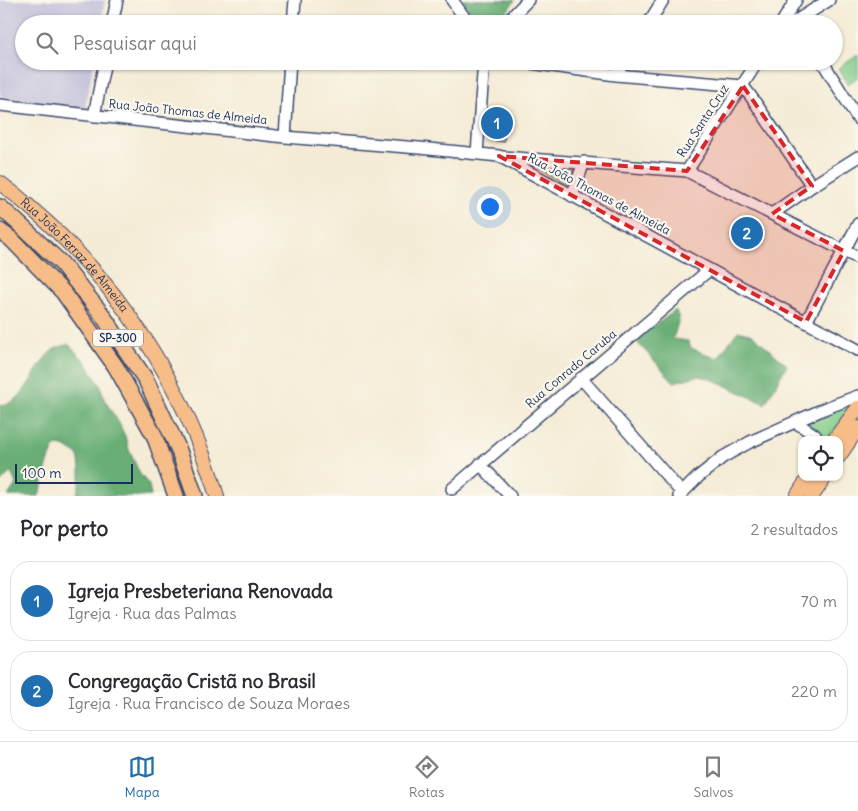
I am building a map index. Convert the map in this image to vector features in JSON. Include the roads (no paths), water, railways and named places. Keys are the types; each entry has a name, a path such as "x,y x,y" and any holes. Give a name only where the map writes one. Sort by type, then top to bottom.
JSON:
{"highway":[{"name":"SP-300","path":"0,207 61,263 101,313 146,380 178,448 195,496"},
{"name":"SP-300","path":"0,230 63,292 116,367 154,435 176,496"}],"main road":[{"name":"Rua João Ferraz de Almeida","path":"0,183 43,218 72,245 102,279 129,315 150,346 192,425 217,496"},
{"path":"837,436 857,412"},
{"path":"843,450 858,428"},
{"path":"797,496 806,481"},
{"path":"812,496 822,481"}],"street":[{"path":"114,15 117,0"},
{"path":"294,15 295,0"},
{"path":"452,0 463,15"},
{"path":"514,15 528,0"},
{"path":"654,15 663,0"},
{"path":"795,15 796,0"},
{"path":"801,15 829,0"},
{"path":"94,116 103,70"},
{"path":"285,137 289,70"},
{"path":"477,154 483,70"},
{"path":"580,70 743,86 812,186"},
{"path":"616,75 619,70"},
{"name":"Rua Santa Cruz","path":"687,171 753,70"},
{"path":"828,70 858,119"},
{"name":"Rua João Thomas de Almeida","path":"0,105 285,137 499,156 858,350"},
{"path":"499,156 687,171 858,258"},
{"path":"772,214 858,157"},
{"path":"572,196 584,162"},
{"path":"806,322 858,224"},
{"name":"Rua Conrado Caruba","path":"452,489 708,270"},
{"path":"581,378 681,494 698,477 723,457 750,442 858,396"},
{"path":"795,422 815,435"},
{"path":"480,464 510,496"}],"place":[{"name":"Igreja Presbeteriana Renovada","path":"497,123"},
{"name":"Congregação Cristã no Brasil","path":"747,233"}]}
